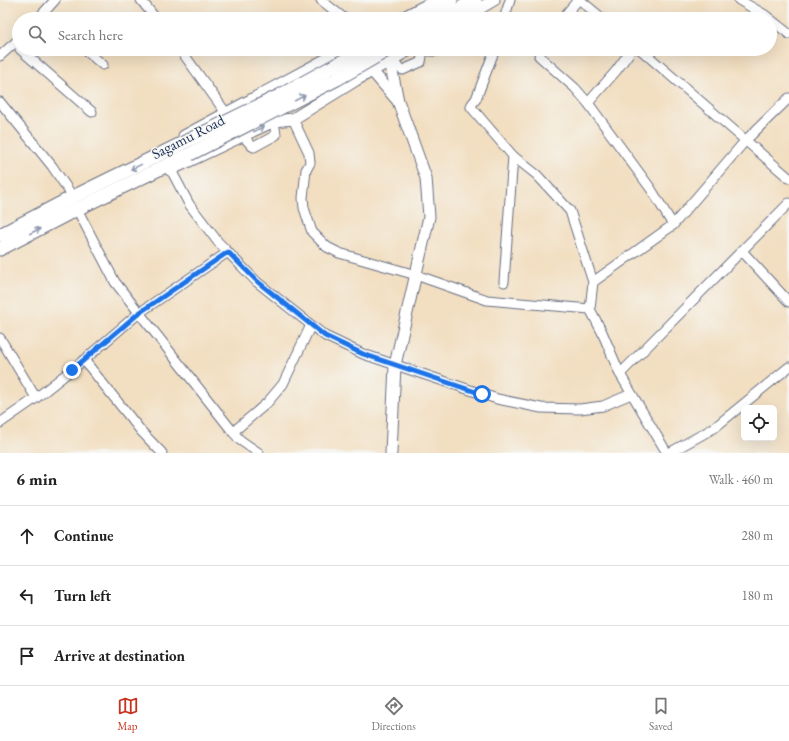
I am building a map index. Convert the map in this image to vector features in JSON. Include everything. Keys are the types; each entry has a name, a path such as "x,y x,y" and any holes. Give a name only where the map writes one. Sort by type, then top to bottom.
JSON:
{"highway":[{"path":"430,12 451,0"},
{"path":"454,12 475,0"},
{"name":"Sagamu Road","path":"0,235 75,203 165,170 187,149 350,56"},
{"name":"Sagamu Road","path":"0,249 75,203 157,157 187,149 391,56"}],"main road":[{"path":"413,12 436,0"},
{"path":"474,12 494,0"},
{"path":"157,157 167,146 332,56"},
{"path":"366,56 372,71 398,100"},
{"path":"165,170 274,121 293,119 372,71 391,56 398,100 426,178 429,217 395,365 391,453"}],"street":[{"path":"45,12 55,0"},
{"path":"141,0 150,12"},
{"path":"321,0 336,12"},
{"path":"506,12 510,0"},
{"path":"568,12 579,0 594,12"},
{"path":"739,0 760,12"},
{"path":"777,24 789,34"},
{"path":"0,56 12,49"},
{"path":"30,56 92,112"},
{"path":"92,56 103,65"},
{"path":"186,56 226,113"},
{"path":"391,56 399,68 403,70 421,62 422,56"},
{"path":"491,56 476,99 471,107 514,156 537,175 570,211 593,282 590,309 602,332 620,374 668,453 714,428 789,367"},
{"path":"539,56 575,88 588,103 651,189 673,225"},
{"path":"588,103 627,56"},
{"path":"648,56 789,178"},
{"path":"593,282 673,225 745,141 789,98"},
{"path":"0,102 52,166 75,203 115,282 233,432 240,440 259,453"},
{"path":"293,119 309,153 310,163 306,170 303,198 305,213 312,232 327,247 340,253 416,275 486,300 590,309"},
{"path":"504,282 514,156"},
{"path":"165,170 218,242 258,282 325,336 363,354 395,365 497,399 541,408 580,409 603,406 632,394"},
{"path":"620,374 789,203"},
{"path":"742,251 789,302"},
{"path":"0,423 36,398 84,360 139,313 228,252"},
{"path":"233,432 267,403 283,384 310,325"},
{"path":"0,338 36,398"},
{"path":"84,360 141,431 162,453"}],"route":[{"path":"72,370 139,313 228,252 258,282 325,336 363,354 482,394"}]}
